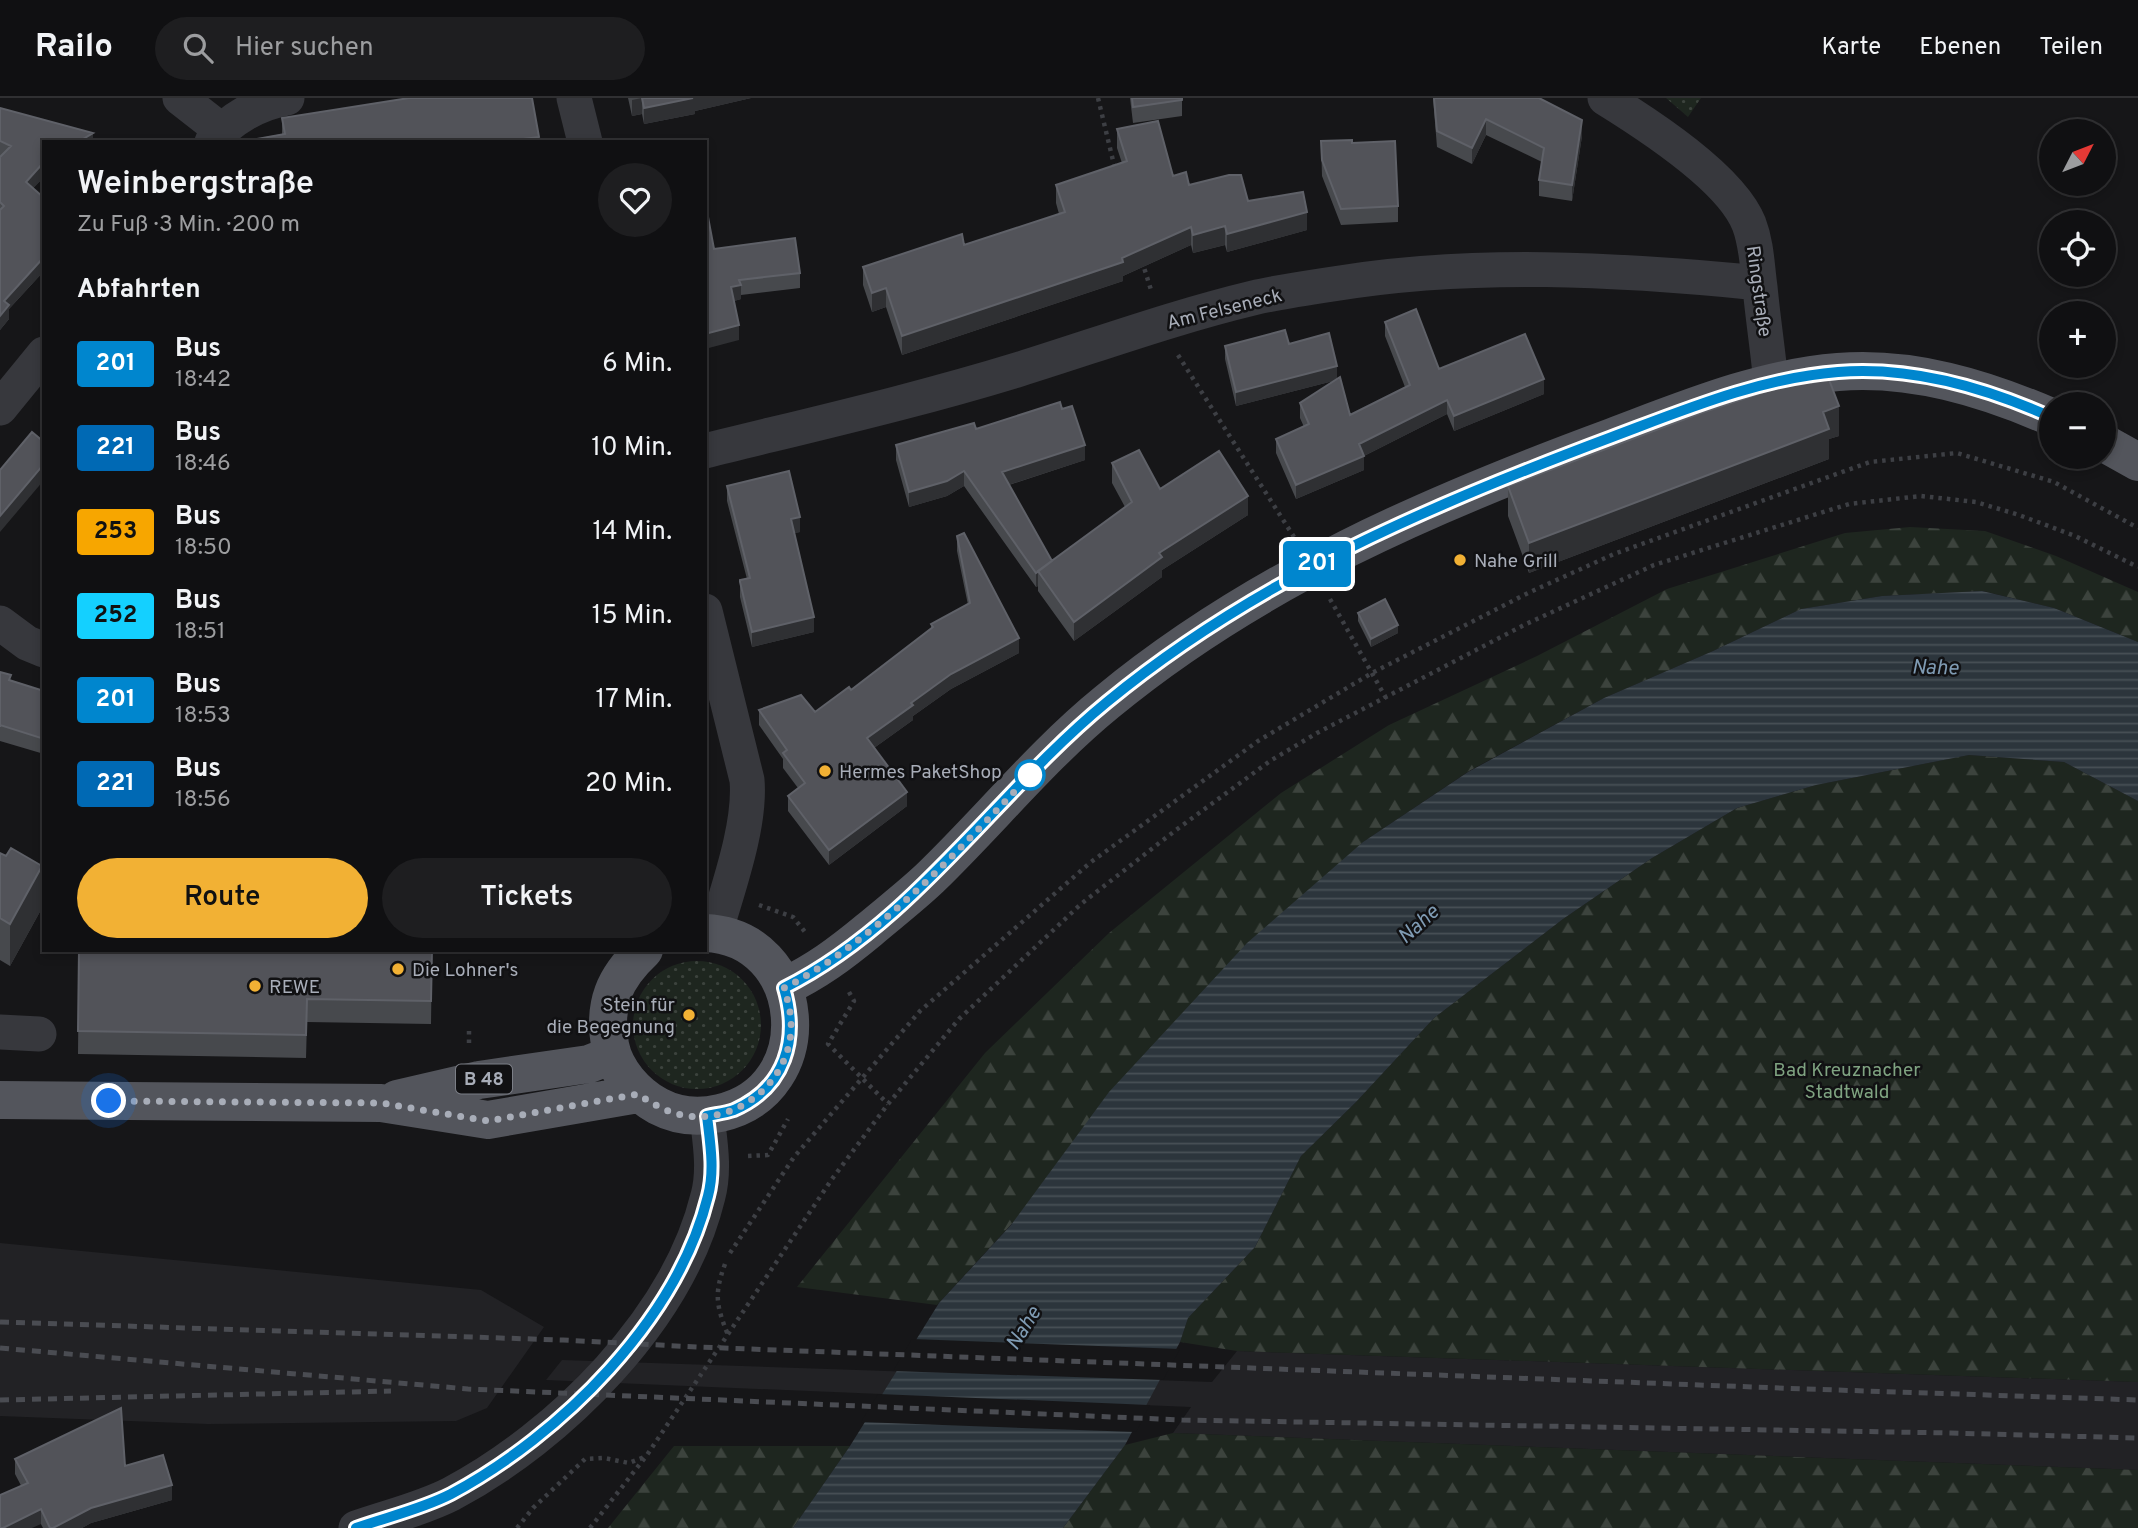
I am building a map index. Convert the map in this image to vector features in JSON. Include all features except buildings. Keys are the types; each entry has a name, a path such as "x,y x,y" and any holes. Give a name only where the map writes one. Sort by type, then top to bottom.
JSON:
{"main road":[{"path":"784,988 829,963 929,879 1067,737 1107,701 1200,633 1248,602 1395,525 1480,487 1654,421 1772,383 1840,372 1879,372 1928,377 1973,387 2039,412"},
{"path":"2116,450 2138,462"},
{"path":"642,952 616,984 609,1005 607,1027 612,1055 638,1094 667,1111 707,1116 732,1111 767,1087 779,1070 788,1051 790,1008 784,988 772,968 756,952 737,940 710,933"},
{"name":"B 48","path":"381,1103 479,1080 589,1064 612,1055"},
{"name":"B 48","path":"0,1100 381,1103 488,1121 638,1094"}],"street":[{"path":"180,98 217,136 239,117 276,100 287,98"},
{"path":"574,98 584,140"},
{"name":"Ringstraße","path":"1605,98 1677,146 1710,175 1748,222 1757,252 1772,383"},
{"name":"Am Felseneck","path":"707,450 1018,370 1254,298 1335,283 1417,273 1508,269 1695,276 1759,283"},
{"path":"0,408 42,356"},
{"path":"0,623 27,643 42,649"},
{"path":"707,626 712,663 747,780 749,799 743,830 710,933"},
{"path":"0,1032 39,1034"},
{"path":"356,1528 449,1495 500,1465 570,1409 610,1368 638,1334 688,1255 709,1193 711,1156 707,1116"}],"path":[{"path":"1098,98 1117,175"},
{"path":"1139,250 1162,324 1175,350 1312,567"},
{"path":"729,1335 719,1311 718,1284 729,1254 794,1157 919,1011 1091,862 1258,741 1372,673 1528,593 1614,554 1870,462 1957,453 2054,482 2138,528"},
{"path":"590,1528 647,1455 832,1179 888,1104 959,1019 1081,904 1270,761 1317,733 1524,625 1654,565 1849,504 1921,496 1976,502 2020,514 2075,536 2138,567"},
{"path":"1352,638 1386,698"},
{"path":"862,1079 888,1104"},
{"path":"517,1528 533,1508 585,1459 604,1458 629,1463 647,1455"}],"shaded area":[{"path":"0,1243 481,1290 544,1327 487,1408 456,1421 208,1424 0,1416"},
{"path":"1237,1351 2138,1382 2138,1470 1173,1433 1191,1407 546,1380 562,1360 1212,1382"}],"green space":[{"path":"1666,98 1701,98 1688,117"},
{"path":"1910,527 1985,531 2056,556 2138,592 2138,642 2054,608 1983,591 1882,596 1801,609 1604,698 1469,771 1363,842 937,1305 797,1287 985,1053 1109,933 1281,793 1389,725 1537,656 1667,589 1845,533"},
{"name":"Bad Kreuznacher Stadtwald","path":"1969,755 2064,762 2138,801 2138,1382 1237,1351 1180,1342 1188,1318 1255,1247 1301,1156 1356,1102 1434,1018 1563,919 1652,858 1737,808 1816,785"},
{"path":"697,961 722,965 743,979 757,1000 761,1025 757,1050 743,1071 722,1085 697,1089 672,1085 651,1071 637,1050 633,1025 637,1000 651,979 672,965"},
{"path":"1173,1433 2138,1470 2138,1528 1063,1528 1125,1445"},
{"path":"674,1446 850,1446 793,1528 608,1528"}],"water":[{"name":"Nahe","path":"1982,591 2054,608 2138,642 2138,801 2064,762 1969,755 1816,785 1737,808 1652,858 1563,919 1434,1018 1356,1102 1301,1156 1255,1247 1188,1318 1180,1342 1125,1445 1063,1528 793,1528 850,1446 939,1303 1011,1225 1109,1092 1247,943 1363,842 1468,772 1604,698 1801,609 1882,596"}],"pier":[{"path":"912,1339 1180,1349 1163,1380 893,1371"},
{"path":"878,1394 1150,1405 1136,1432 861,1422"}],"railway":[{"path":"0,1322 563,1340 2138,1400"},
{"path":"0,1348 468,1389 1182,1420 2138,1438"},
{"path":"0,1400 391,1391"}],"bus line":[{"name":"201","path":"356,1528 449,1495 500,1465 570,1409 610,1368 638,1334 688,1255 709,1193 711,1156 707,1116 732,1111 750,1101 767,1087 788,1051 790,1008 784,988 829,963 884,918 929,879 1067,737 1107,701 1200,633 1248,602 1312,567 1395,525 1480,487 1654,421 1772,383 1840,372 1879,372 1928,377 1973,387 2039,412"}],"place":[{"name":"Nahe Grill","path":"1460,560"},
{"name":"Hermes PaketShop","path":"825,771"},
{"name":"Die Lohner's","path":"398,969"},
{"name":"REWE","path":"255,986"},
{"name":"Stein für die Begegnung","path":"689,1015"}],"route":[{"path":"109,1101 381,1103 488,1121 638,1094 667,1111 689,1115 707,1116 732,1111 767,1087 788,1051 790,1008 784,988 829,963 899,905 929,879 1030,775"}]}
